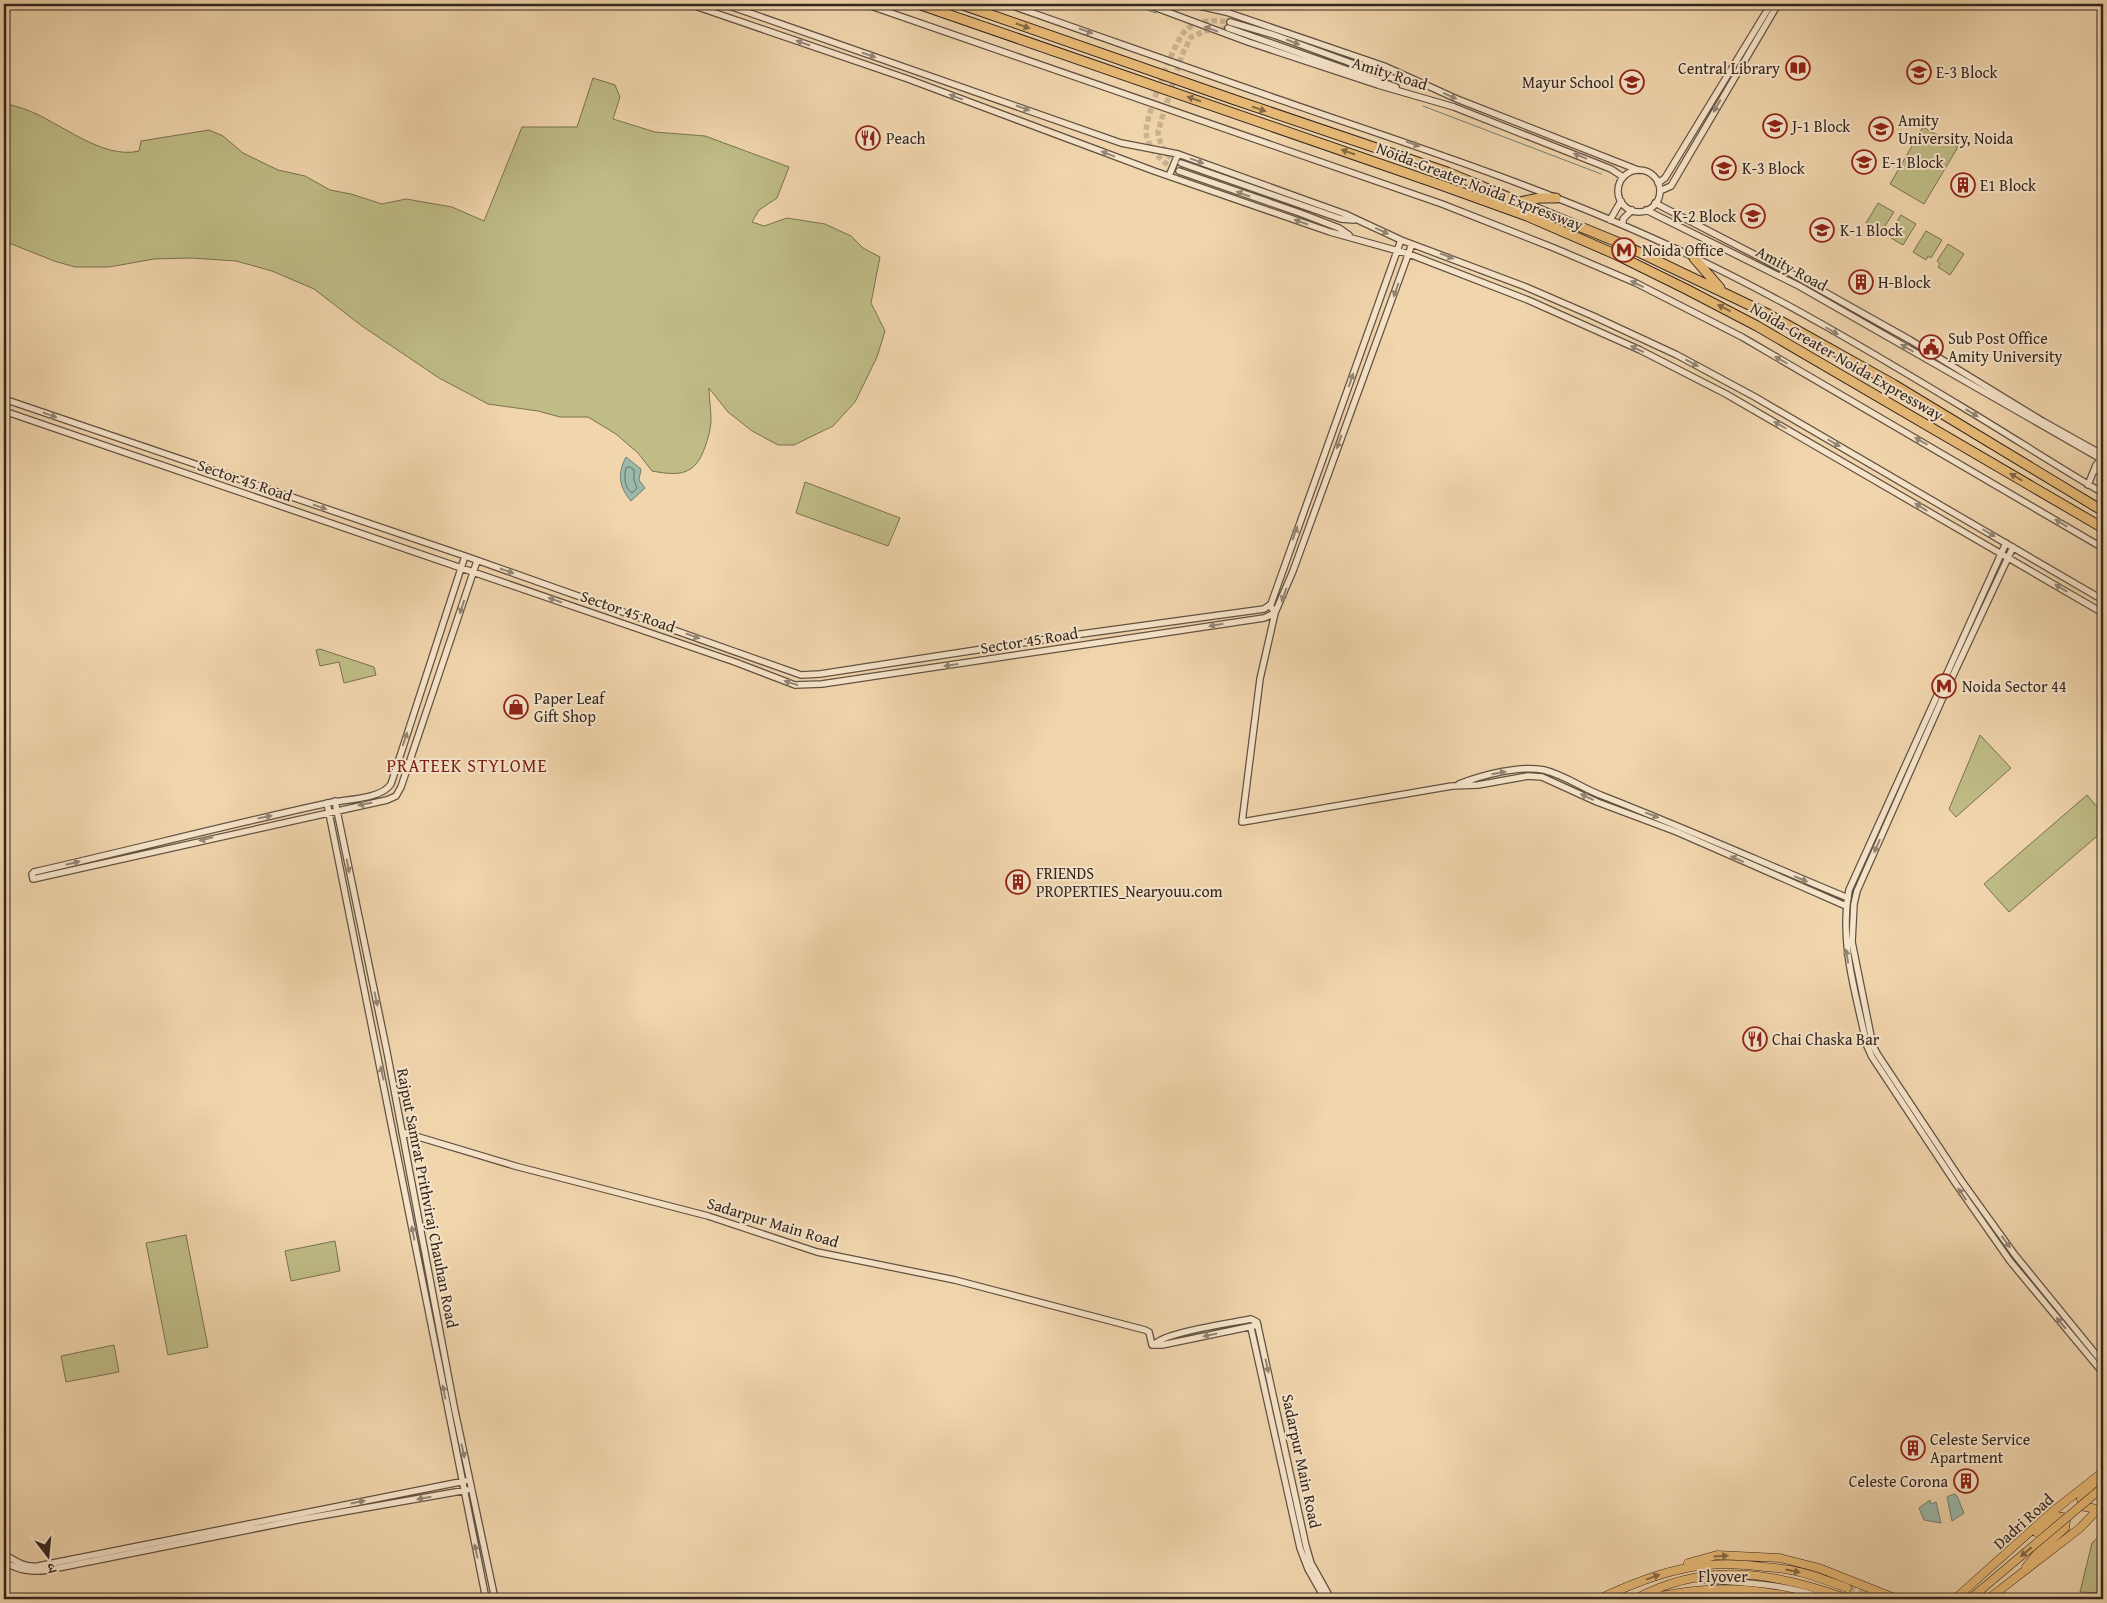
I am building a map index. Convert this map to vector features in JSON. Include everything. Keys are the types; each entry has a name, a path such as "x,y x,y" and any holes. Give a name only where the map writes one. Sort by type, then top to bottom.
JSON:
{"highway":[{"name":"Noida-Greater Noida Expressway","path":"918,4 1527,216 1608,252 1757,326 2103,528"},
{"name":"Noida-Greater Noida Expressway","path":"960,4 1447,172 1622,244 1722,291 1893,384 2103,511"},
{"path":"1520,202 1538,198 1556,198"},
{"path":"1694,258 1722,291"}],"main road":[{"path":"2100,1506 2085,1507 2082,1499 2103,1472"},
{"name":"Dadri Road","path":"1963,1592 2052,1512 2103,1472"},
{"path":"1970,1599 2103,1487"},
{"path":"1988,1599 2080,1528 2100,1506"},
{"path":"2016,1578 2040,1551 2065,1528 2066,1521 2063,1517 2056,1516 2032,1538 2024,1538"},
{"path":"1600,1599 1682,1565 1718,1555 1780,1558 1819,1568 1897,1599"},
{"path":"1675,1569 1701,1565 1743,1564 1798,1571 1846,1588"},
{"path":"1635,1599 1650,1591 1693,1579 1716,1574 1741,1573 1771,1576 1803,1583 1843,1597"},
{"name":"Flyover","path":"1644,1599 1687,1590 1732,1588 1802,1599"},
{"path":"1949,1599 1963,1592"},
{"path":"1955,1599 1963,1592"}],"street":[{"path":"689,4 908,79 1169,176 1352,238 1409,254 1528,300 1640,350 1726,394 2103,613"},
{"path":"724,4 1121,142 1178,154 1359,220 1401,240 1534,291 1677,355 1755,397 2103,600"},
{"path":"865,4 1442,204 1636,283 1742,337 2103,548"},
{"path":"1007,4 1418,146 1623,225 1694,258 1815,321 2103,493"},
{"name":"Amity Road","path":"1146,4 1248,42 1454,107 1611,168 1623,178"},
{"name":"Amity Road","path":"1192,4 1226,12 1384,66 1457,99 1638,170"},
{"path":"1658,183 1665,178 1771,4"},
{"path":"1660,191 1671,186 1778,4"},
{"path":"1404,92 1390,84 1229,25 1274,35 1395,78 1414,80"},
{"path":"1169,176 1178,154"},
{"path":"1181,163 1341,219 1359,220"},
{"path":"1638,170 1654,176 1660,191 1655,203 1646,210 1632,210 1623,205 1618,190 1623,178 1631,171 1638,170"},
{"path":"1179,171 1332,225 1352,238"},
{"path":"1610,220 1621,201"},
{"name":"Amity Road","path":"1655,203 1796,276 1902,336 2103,458"},
{"path":"1623,225 1623,219 1632,210"},
{"name":"Amity Road","path":"1646,210 1800,286 2103,458"},
{"path":"1275,613 1270,605 1401,240"},
{"path":"1412,244 1280,604 1275,613 1260,679 1242,822 1452,786 1478,785 1528,776 1542,777 1592,800 1677,832 1846,906"},
{"name":"Sector 45 Road","path":"4,399 477,560 801,675 820,674 1074,635 1264,609 1270,605"},
{"name":"Sector 45 Road","path":"4,411 734,662 795,685 803,686 1012,656 1264,618 1275,613"},
{"path":"2088,485 2096,465 2103,458"},
{"path":"2094,471 2103,469"},
{"path":"2006,543 2004,556 1857,891 1852,942 1874,1046 1878,1055 1961,1180 2015,1255 2103,1363"},
{"path":"2013,546 2004,556 1849,890 1846,906 1846,953 1867,1046 1872,1057 1956,1184 2010,1261 2103,1373"},
{"path":"465,556 388,790 380,794 326,803 213,828 34,872 33,877 35,880 387,800 396,796 401,787 477,560"},
{"path":"1452,786 1476,777 1509,771 1544,770 1597,794 1696,833 1848,898"},
{"name":"Rajput Samrat Prithviraj Chauhan Road","path":"336,801 469,1480 495,1599"},
{"name":"Rajput Samrat Prithviraj Chauhan Road","path":"326,803 486,1599"},
{"name":"Sadarpur Main Road","path":"402,1132 515,1166 708,1216 817,1252 955,1280 1067,1308 1145,1330 1148,1332 1152,1345 1156,1343"},
{"path":"1251,1319 1255,1320 1258,1325 1251,1328 1162,1345 1156,1343 1161,1339 1251,1319"},
{"name":"Sadarpur Main Road","path":"1258,1325 1306,1546 1325,1599"},
{"name":"Sadarpur Main Road","path":"1251,1328 1300,1548 1331,1599"},
{"path":"4,1554 23,1565 38,1566 469,1480"},
{"path":"4,1562 19,1570 39,1572 303,1519 472,1489"},
{"path":"1693,1579 1751,1582 1781,1586 1826,1599"}],"shaded area":[{"path":"593,78 615,85 620,97 613,119 655,132 705,136 789,167 777,198 759,210 752,222 764,226 787,218 825,224 851,236 863,248 880,257 871,303 885,331 877,357 855,402 833,426 794,445 778,445 752,431 728,412 709,388 710,426 701,457 691,469 685,472 652,471 638,453 616,434 588,417 560,417 538,411 488,404 439,378 362,326 314,289 272,271 236,261 191,258 154,259 109,267 75,267 54,261 4,241 4,103 40,116 96,145 125,152 139,151 141,141 209,130 223,136 243,153 278,170 305,176 330,190 351,194 382,204 406,199 452,207 484,221 522,127 577,127"},
{"path":"1923,127 1958,147 1924,204 1890,184"},
{"path":"1878,203 1894,212 1883,229 1880,228 1878,231 1866,223"},
{"path":"1901,215 1916,224 1903,245 1891,238 1893,234 1890,232"},
{"path":"1926,231 1942,240 1931,258 1928,256 1926,260 1913,252"},
{"path":"1948,244 1964,254 1950,275 1938,267 1940,264 1937,261"},
{"path":"805,482 900,518 888,546 796,513"},
{"path":"320,649 374,667 376,675 344,683 339,662 320,666 316,650"},
{"path":"1980,735 2011,768 1956,817 1949,809"},
{"path":"2087,795 2103,814 2103,831 2009,912 1984,884"},
{"path":"186,1235 208,1347 168,1355 146,1243"},
{"path":"335,1241 340,1271 291,1281 285,1251"},
{"path":"114,1345 119,1372 66,1382 61,1356"},
{"path":"2103,1532 2103,1593 2080,1592 2092,1543"}],"water":[{"path":"626,457 641,469 639,480 645,488 631,501 624,491 620,475"},
{"path":"1954,1494 1957,1496 1964,1513 1952,1521 1947,1497"},
{"path":"1930,1500 1931,1504 1936,1502 1941,1523 1924,1520 1919,1508"}],"waterway":[{"path":"1129,4 1156,13"},
{"path":"1423,106 1601,174"},
{"path":"1684,1599 1723,1594 1773,1599"}],"tunnel":[{"path":"1175,169 1165,163 1152,148 1146,131 1162,77 1176,46 1187,29 1197,23 1208,21 1230,22"},
{"path":"1178,162 1164,150 1158,131 1182,55 1191,37 1205,31 1228,28"},
{"path":"1847,1588 1874,1599"}],"place":[{"name":"Central Library","path":"1798,68"},
{"name":"E-3 Block","path":"1919,72"},
{"name":"Mayur School","path":"1632,82"},
{"name":"J-1 Block","path":"1775,126"},
{"name":"Amity University, Noida","path":"1881,129"},
{"name":"Peach","path":"868,138"},
{"name":"E-1 Block","path":"1864,162"},
{"name":"K-3 Block","path":"1724,168"},
{"name":"E1 Block","path":"1963,185"},
{"name":"K-2 Block","path":"1753,216"},
{"name":"K-1 Block","path":"1822,230"},
{"name":"Noida Office","path":"1624,250"},
{"name":"H-Block","path":"1861,282"},
{"name":"Sub Post Office Amity University","path":"1931,347"},
{"name":"Noida Sector 44","path":"1944,686"},
{"name":"Paper Leaf Gift Shop","path":"516,707"},
{"name":"FRIENDS PROPERTIES_Nearyouu.com","path":"1018,882"},
{"name":"Chai Chaska Bar","path":"1755,1039"},
{"name":"Celeste Service Apartment","path":"1913,1448"},
{"name":"Celeste Corona","path":"1966,1481"}],"district":[{"name":"PRATEEK STYLOME","path":"467,766"}]}
